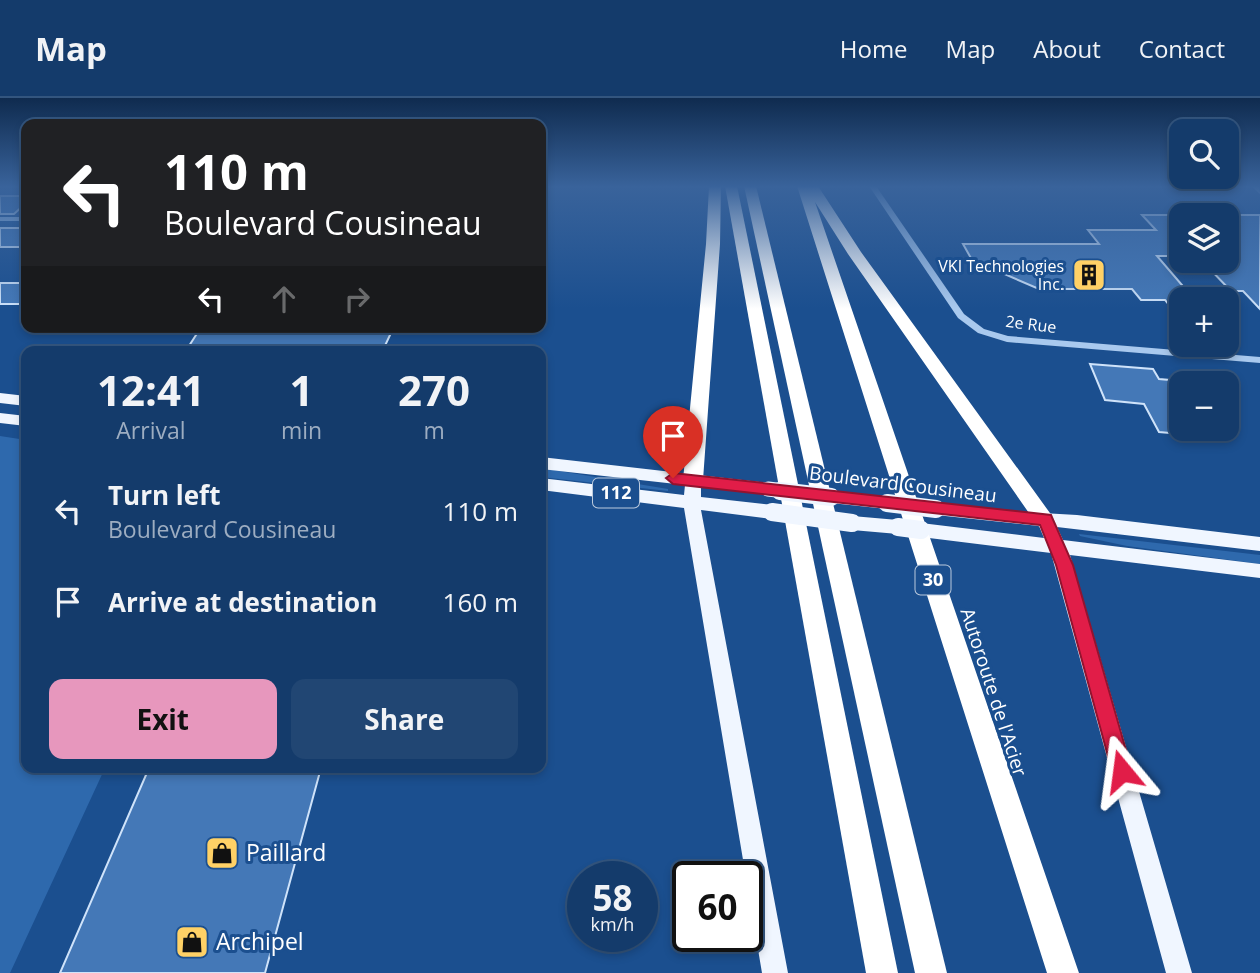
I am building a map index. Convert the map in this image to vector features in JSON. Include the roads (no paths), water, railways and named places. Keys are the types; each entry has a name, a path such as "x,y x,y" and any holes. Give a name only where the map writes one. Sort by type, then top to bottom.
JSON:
{"highway":[{"path":"692,480 714,227"},
{"path":"739,227 882,973"},
{"path":"759,227 931,973"},
{"name":"Autoroute de l'Acier","path":"816,227 1063,973"},
{"path":"837,227 1045,520"}],"main road":[{"path":"0,398 21,400"},
{"path":"0,418 21,420"},
{"name":"Boulevard Cousineau","path":"546,464 1260,544"},
{"path":"692,480 692,503 775,973"},
{"name":"112","path":"546,485 1260,571"},
{"path":"1045,520 1058,547 1179,973"}],"street":[{"name":"2e Rue","path":"900,227 961,316 981,331 1007,339 1260,360"}],"place":[{"name":"VKI Technologies Inc.","path":"1089,275"},
{"name":"Paillard","path":"222,853"},
{"name":"Archipel","path":"192,942"}]}
